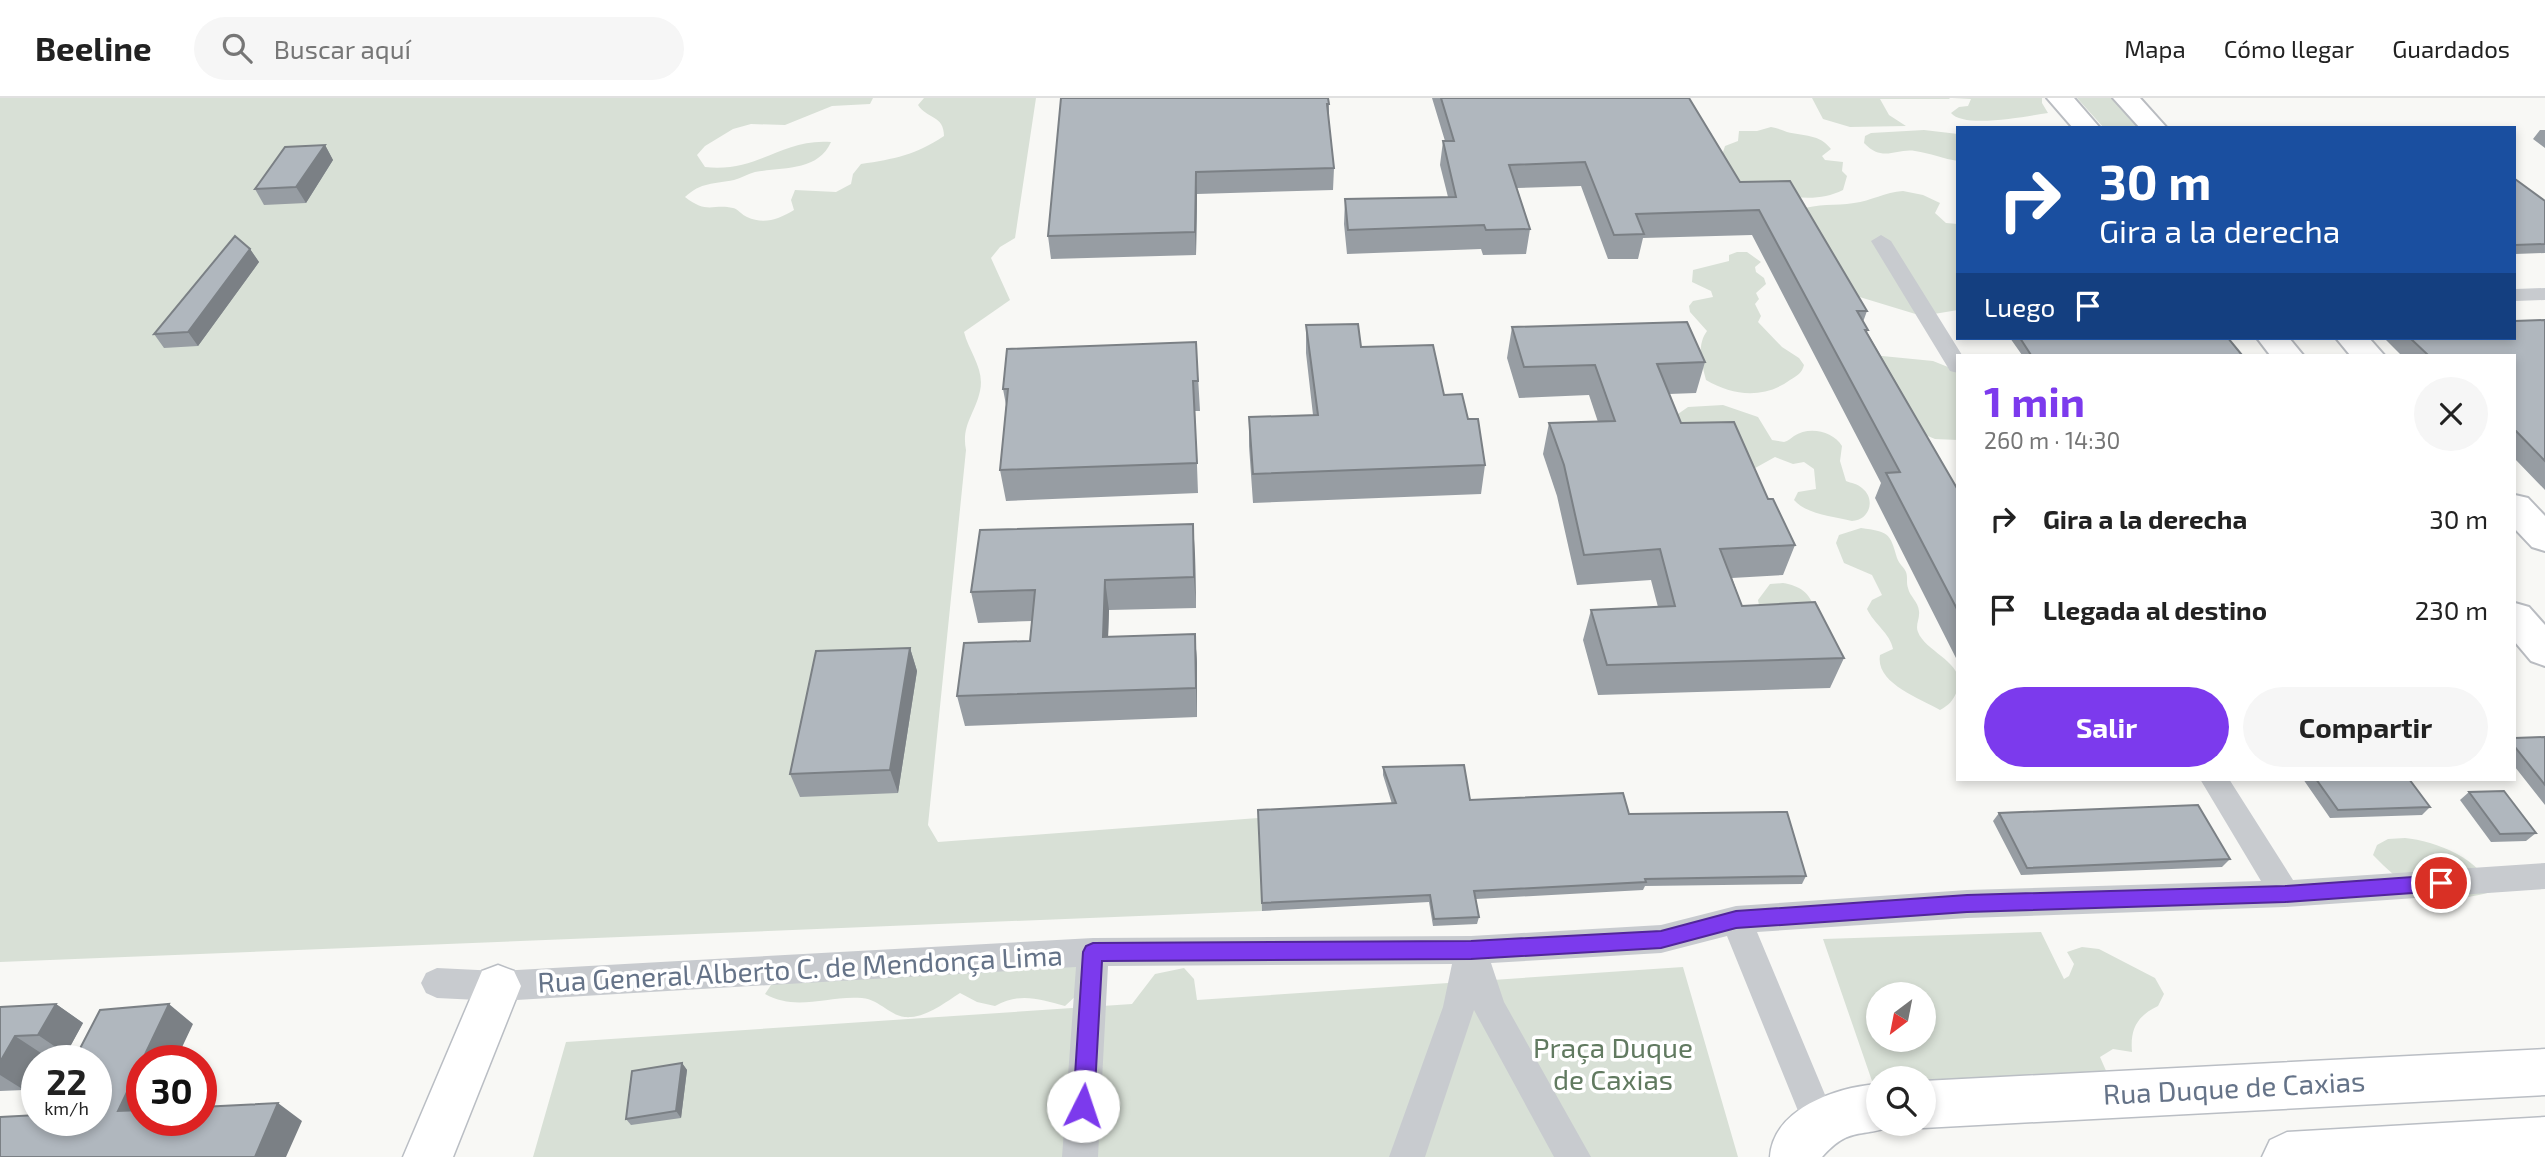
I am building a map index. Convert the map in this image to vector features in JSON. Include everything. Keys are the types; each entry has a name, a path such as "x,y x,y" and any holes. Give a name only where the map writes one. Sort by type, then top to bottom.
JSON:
{"main road":[{"path":"2060,98 2085,126"},
{"path":"2126,98 2152,126"},
{"path":"2274,340 2286,354"},
{"path":"2353,340 2367,354"},
{"path":"2516,508 2545,538"},
{"path":"2516,618 2545,652"},
{"path":"428,1157 498,986"},
{"name":"Rua Duque de Caxias","path":"1936,1104 2545,1072"},
{"path":"1807,1139 1855,1109 1866,1109"},
{"path":"2287,1157 2545,1141"}],"street":[{"path":"1881,241 1956,363"},
{"path":"2516,295 2545,294"},
{"path":"2215,781 2285,894"},
{"name":"Rua General Alberto C. de Mendonça Lima","path":"437,983 498,986 1093,952 1471,950 1661,939 1736,920 1967,904 2285,894 2545,876"},
{"path":"1736,920 1807,1139"},
{"path":"1407,1157 1459,1007 1471,950"},
{"path":"1471,950 1490,1008 1573,1157"},
{"path":"1080,1157 1093,952"}],"green space":[{"path":"0,98 873,98 870,104 832,106 785,125 751,124 733,129 705,146 697,155 705,167 724,167 755,161 798,145 831,142 825,152 808,163 708,184 685,197 699,206 733,208 747,217 765,221 794,210 791,200 795,190 836,192 851,184 853,174 861,164 904,155 924,148 944,136 941,124 918,105 924,98 1036,98 1015,238 1000,247 991,258 1010,300 964,332 981,383 965,433 966,450 928,825 938,842 1258,818 1262,911 0,962"},
{"path":"1812,98 1950,99 1880,99 1889,115 1906,126 1850,127 1823,119"},
{"path":"1952,98 2042,98 2048,113 1997,120 1969,120 1958,118 1951,113 1959,107 1968,106 1971,99"},
{"path":"2077,98 2116,98 2142,126 2102,126"},
{"path":"1771,127 1811,136 1827,144 1831,149 1822,156 1825,160 1843,162 1842,171 1847,176 1843,190 1830,195 1804,198 1738,184 1722,155 1725,146 1738,141 1739,131 1757,131"},
{"path":"1924,130 1956,134 1956,161 1915,151 1883,154 1864,143 1865,136 1871,133"},
{"path":"1903,191 1923,195 1940,203 1935,213 1946,223 1956,224 1956,310 1922,316 1853,295 1799,210 1813,206 1860,202"},
{"path":"1747,252 1761,262 1755,267 1756,272 1764,278 1766,284 1756,293 1759,299 1755,304 1761,316 1758,322 1804,365 1793,379 1759,393 1738,392 1706,380 1701,349 1707,331 1690,312 1689,306 1693,301 1713,297 1711,291 1692,282 1693,270 1729,261 1729,255"},
{"path":"1872,355 1933,361 1956,370 1956,440 1935,439 1923,434"},
{"path":"1723,405 1758,417 1772,440 1784,442 1807,431 1833,437 1842,446 1840,461 1846,481 1860,487 1869,498 1867,513 1852,521 1813,512 1799,505 1794,500 1798,492 1816,489 1814,469 1804,462 1793,464 1775,457 1748,472 1658,428 1688,407"},
{"path":"1861,528 1882,532 1890,538 1898,560 1906,572 1907,586 1918,608 1918,632 1956,672 1956,692 1940,710 1910,695 1884,674 1880,655 1893,649 1889,638 1867,609 1872,600 1882,595 1872,575 1844,563 1836,543 1839,535"},
{"path":"1783,583 1803,591 1815,609 1759,605 1758,600 1770,584"},
{"path":"2405,838 2444,848 2469,861 2487,880 2491,892 2455,898 2440,897 2426,894 2400,880 2373,855 2377,845 2388,839"},
{"path":"2041,932 2064,979 2069,976 2074,964 2067,952 2082,947 2099,949 2155,978 2164,994 2158,1006 2136,1024 2132,1037 2132,1052 2113,1049 2100,1057 2107,1073 1936,1080 1936,1066 1867,1066 1823,939"},
{"path":"1075,955 1093,980 1065,1006 1021,998 995,1006 977,1002 960,993 924,1014 904,1017 869,999 789,1002 765,994 779,973"},
{"name":"Praça Duque de Caxias","path":"1683,967 1738,1157 533,1157 566,1042 1132,1004 1155,974 1184,968 1194,979 1197,1000"}],"building":[{"path":"1061,98 1328,98 1334,168 1196,172 1195,232 1048,236"},
{"path":"1441,98 1689,98 1740,182 1790,181 1867,311 1857,311 1868,330 1865,330 1956,487 1956,607 1886,473 1900,472 1759,210 1636,214 1644,234 1614,235 1585,162 1509,165 1530,229 1486,230 1484,225 1348,230 1345,199 1456,197 1443,141 1454,141"},
{"path":"325,145 296,187 255,189 285,147"},
{"path":"2516,180 2545,201 2545,244 2516,245"},
{"path":"235,236 250,249 188,332 154,334"},
{"path":"2545,320 2545,461 2516,431 2516,354 2427,354 2412,340 2516,340 2516,321"},
{"path":"1687,322 1705,362 1657,364 1681,423 1734,422 1768,499 1773,499 1795,545 1720,549 1742,606 1815,602 1844,658 1607,665 1591,610 1675,606 1660,549 1584,555 1564,465 1549,423 1615,421 1595,365 1524,367 1512,327"},
{"path":"1358,324 1361,347 1433,345 1444,395 1462,394 1468,419 1478,419 1485,465 1253,474 1249,417 1318,415 1306,325"},
{"path":"2021,340 2230,340 2241,354 2030,354"},
{"path":"1196,342 1198,381 1193,381 1197,463 1000,470 1008,389 1003,389 1007,349"},
{"path":"1193,524 1194,577 1105,580 1103,637 1195,634 1196,688 957,696 964,643 1030,641 1035,590 971,592 980,530"},
{"path":"910,648 890,770 790,774 816,651"},
{"path":"2545,737 2545,785 2516,748 2516,738"},
{"path":"1464,765 1470,800 1623,793 1629,814 1787,812 1806,876 1645,879 1646,882 1474,891 1479,917 1434,919 1430,895 1262,903 1258,810 1396,803 1383,767"},
{"path":"2317,781 2410,781 2430,807 2338,810"},
{"path":"2504,791 2536,833 2500,834 2469,792"},
{"path":"2198,805 2230,859 2027,868 1999,813"},
{"path":"56,1004 38,1035 15,1036 0,1062 0,1007"},
{"path":"169,1004 149,1045 126,1045 126,1094 118,1111 126,1111 126,1136 217,1136 217,1106 278,1103 255,1157 0,1157 0,1117 21,1116 21,1136 112,1136 112,1045 82,1045 100,1010"},
{"path":"682,1063 676,1111 626,1119 632,1071"}],"route":[{"path":"1083,1106 1093,952 1471,950 1661,939 1736,920 1839,912 1967,904 2285,894 2441,883"}]}
